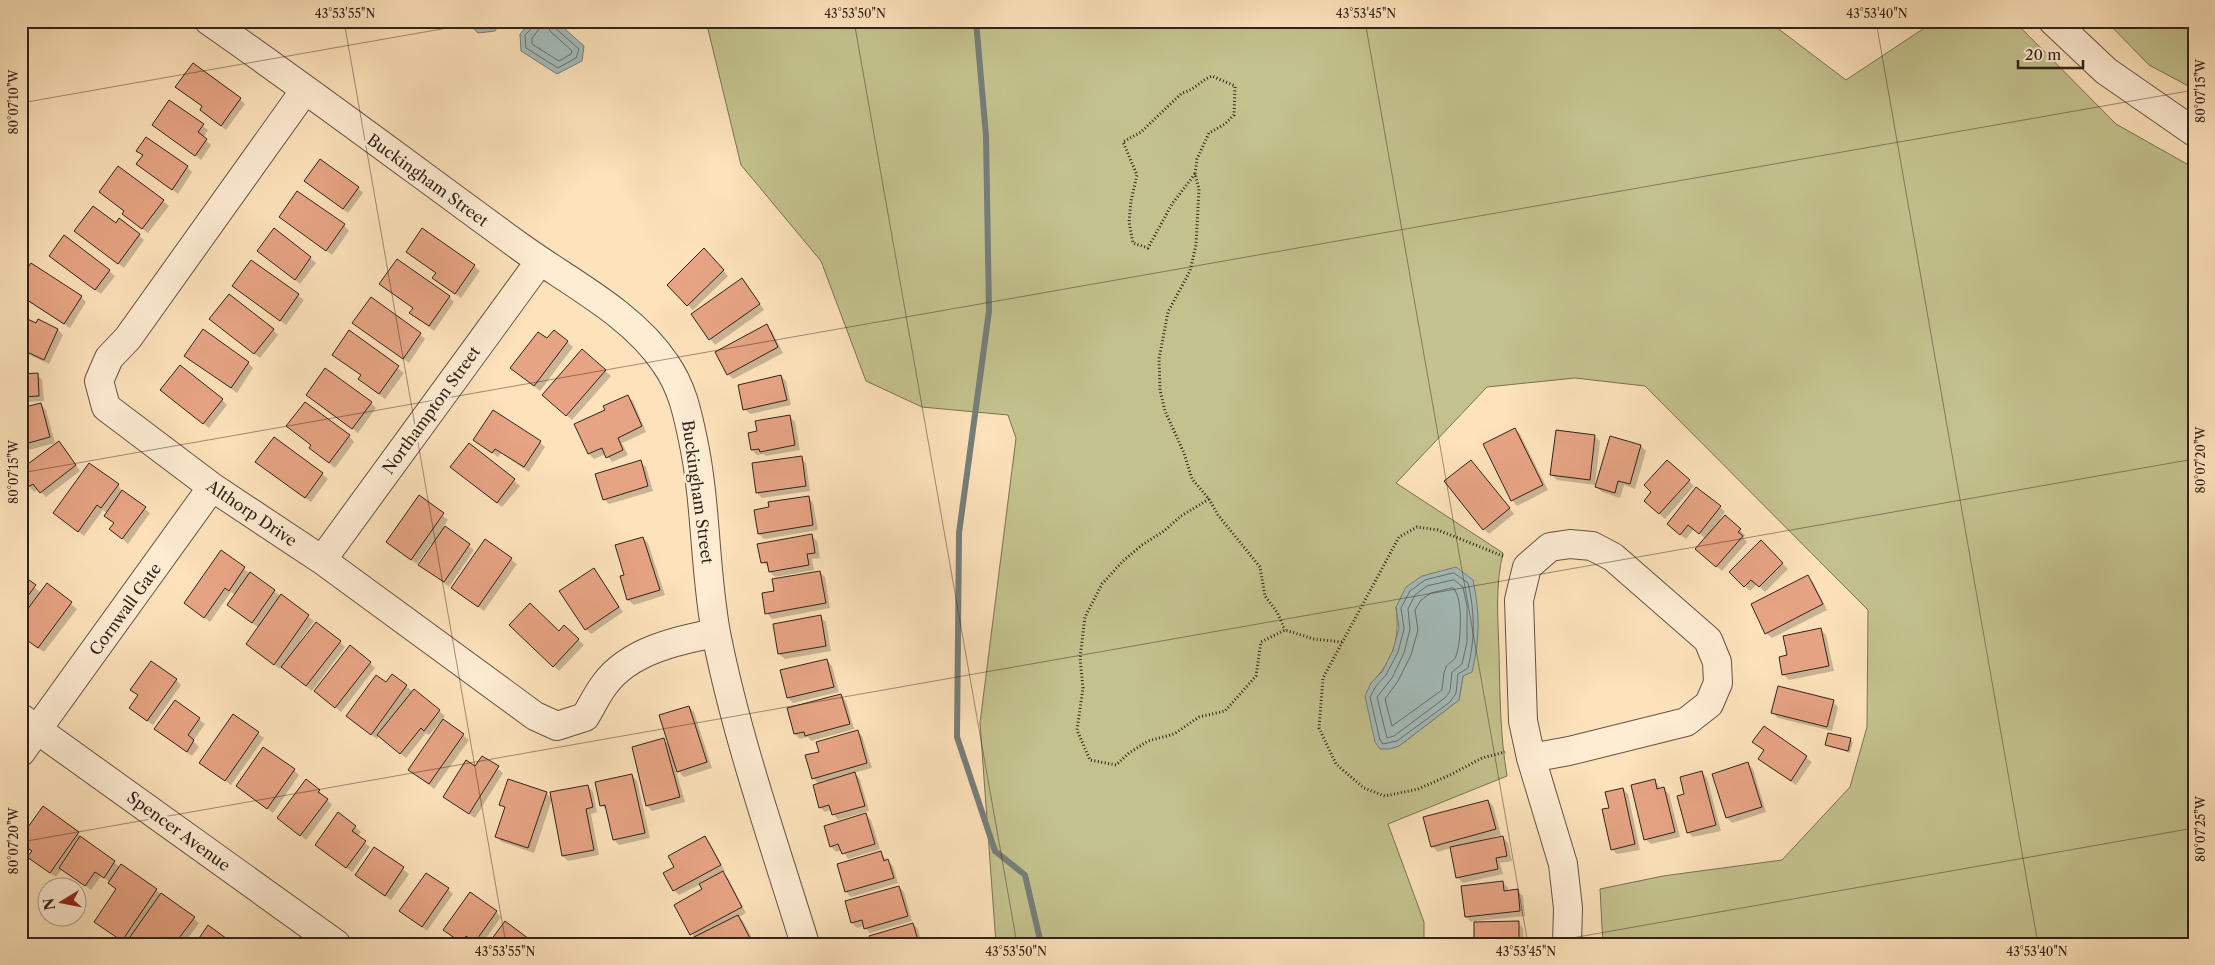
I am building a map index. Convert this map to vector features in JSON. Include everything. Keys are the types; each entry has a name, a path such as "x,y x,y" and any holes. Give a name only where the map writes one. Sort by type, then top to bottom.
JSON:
{"street":[{"name":"Buckingham Street","path":"209,21 540,261 618,315 644,336 666,364 685,399 696,452 716,633 742,742 805,944"},
{"path":"2053,21 2106,71 2194,132"},
{"name":"Althorp Drive","path":"305,90 128,338 109,358 99,381 106,407 212,487 322,560 535,716 557,726 585,717 606,682 628,663 653,650 688,638 716,633"},
{"name":"Northampton Street","path":"322,560 540,261"},
{"name":"Cornwall Gate","path":"21,752 29,724 212,487"},
{"path":"1519,755 1569,750 1686,722 1709,704 1718,682 1717,662 1708,640 1613,557 1592,546 1570,544 1550,547 1528,567 1519,600 1522,721 1519,755 1562,864 1568,908 1567,944"},
{"name":"Spencer Avenue","path":"29,724 336,944"}],"path":[{"path":"1195,174 1172,204 1148,248 1134,243 1130,222 1131,201 1136,189 1137,175 1123,142 1141,132 1182,93 1192,90 1204,79 1212,76 1235,86 1234,115 1225,124 1209,133 1198,159 1195,174 1199,189 1196,246 1190,271 1168,312 1159,359 1160,390 1165,411 1184,453 1192,479 1260,567 1265,596 1277,612 1285,630"},
{"path":"1209,499 1180,516 1164,531 1142,545 1123,561 1102,584 1085,617 1080,658 1083,688 1077,730 1090,760 1116,765 1129,753 1148,741 1174,734 1199,717 1225,711 1256,676 1261,642 1285,630 1314,639 1342,642"},
{"path":"1503,556 1438,530 1417,527 1399,537 1323,678 1319,728 1336,764 1364,788 1385,796 1418,789 1482,758 1519,755"}],"shaded area":[{"path":"706,21 1768,21 1846,80 1935,21 2014,21 2116,124 2194,168 2194,944 1603,944 1600,889 1663,876 1782,860 1850,787 1867,727 1868,610 1645,386 1575,378 1487,387 1396,483 1503,553 1500,565 1498,615 1501,714 1507,776 1388,824 1424,922 1424,944 996,944 980,723 1016,438 1008,415 922,407 866,381 821,261 741,165","holes":["1396,607 1463,676 1459,700 1399,746 1371,683 1385,666 1394,648 1397,629"]},
{"path":"2106,21 2194,21 2194,89 2149,65"}],"water":[{"path":"467,21 501,21 495,31 478,33"},
{"path":"531,21 556,21 584,46 582,61 557,74 521,51 520,34"},
{"path":"1456,567 1473,580 1475,592 1478,637 1472,672 1463,676 1459,700 1399,746 1390,749 1380,749 1375,742 1365,696 1371,683 1382,672 1393,650 1399,628 1396,607 1406,587 1422,576"}],"building":[{"path":"193,63 241,98 221,126 200,110 202,106 175,87"},
{"path":"169,100 204,124 198,132 207,139 195,156 152,125"},
{"path":"146,137 188,166 172,190 136,164 143,155 136,151"},
{"path":"320,159 359,187 343,209 304,181"},
{"path":"118,166 164,200 142,229 122,214 124,211 99,192"},
{"path":"297,191 345,224 326,251 279,217"},
{"path":"93,206 116,223 119,218 140,234 118,264 74,231"},
{"path":"274,228 311,257 295,280 257,251"},
{"path":"422,228 475,265 455,294 432,278 436,273 406,252"},
{"path":"64,235 110,270 95,290 49,256"},
{"path":"704,248 724,270 687,306 667,285"},
{"path":"397,259 450,296 429,326 409,313 413,308 379,284"},
{"path":"251,260 299,294 280,321 232,286"},
{"path":"31,263 82,296 64,324 21,296 21,278"},
{"path":"742,278 760,304 709,340 691,314"},
{"path":"229,294 274,329 254,354 209,319"},
{"path":"371,297 421,333 403,359 352,323"},
{"path":"21,316 36,323 38,319 58,329 44,360 21,349"},
{"path":"767,324 778,347 727,375 715,352"},
{"path":"203,329 249,362 231,388 184,356"},
{"path":"349,330 399,366 379,394 358,379 361,375 332,355"},
{"path":"554,330 568,341 534,386 510,368 538,332 547,338"},
{"path":"582,349 606,370 566,416 542,395"},
{"path":"180,365 223,399 203,424 160,390"},
{"path":"325,368 372,402 352,429 306,395"},
{"path":"21,369 23,369 23,374 38,373 39,396 21,397"},
{"path":"781,375 787,400 743,410 738,385"},
{"path":"628,395 642,426 618,438 623,450 606,458 602,448 588,454 574,424 605,410 603,406"},
{"path":"305,402 350,435 329,463 309,448 311,445 286,426"},
{"path":"41,403 50,437 21,445 21,417 27,415 25,407"},
{"path":"493,410 541,441 524,467 495,449 492,453 473,440"},
{"path":"790,415 795,445 760,452 759,449 751,450 748,433 757,431 755,421"},
{"path":"1515,428 1543,485 1511,501 1483,444"},
{"path":"1556,430 1595,435 1590,480 1550,475"},
{"path":"1610,436 1641,445 1630,484 1618,481 1615,493 1595,487"},
{"path":"274,437 323,473 305,498 255,462"},
{"path":"59,441 76,465 40,493 33,484 28,487 21,479 21,469"},
{"path":"469,443 515,479 497,503 450,467"},
{"path":"802,456 806,486 756,493 752,463"},
{"path":"641,460 648,486 603,500 595,474"},
{"path":"1471,460 1510,508 1483,530 1444,481"},
{"path":"1667,460 1690,480 1659,514 1644,501 1651,492 1644,485"},
{"path":"89,463 119,484 101,508 97,505 78,532 53,513"},
{"path":"1696,487 1721,506 1699,534 1688,525 1680,535 1667,524"},
{"path":"122,490 146,507 122,539 109,529 114,523 104,516"},
{"path":"419,495 444,513 411,560 386,542"},
{"path":"809,496 813,525 758,534 754,510 769,507 768,502"},
{"path":"1725,515 1741,529 1738,532 1743,536 1716,567 1695,549"},
{"path":"445,526 470,544 444,582 418,565"},
{"path":"812,534 815,553 807,554 809,565 769,572 767,562 761,563 757,544"},
{"path":"643,537 660,590 627,600 620,576 624,575 615,545"},
{"path":"485,539 512,558 478,607 451,588"},
{"path":"1761,540 1783,563 1759,587 1751,580 1744,587 1729,572"},
{"path":"221,550 245,567 229,591 225,588 204,618 184,603"},
{"path":"594,568 619,607 585,630 559,591"},
{"path":"820,571 826,603 765,614 762,593 774,591 772,579"},
{"path":"250,572 275,590 252,623 227,605"},
{"path":"21,574 36,585 21,605"},
{"path":"1808,575 1823,604 1765,634 1751,604"},
{"path":"47,583 72,602 38,648 21,636 21,618"},
{"path":"281,594 309,615 274,665 246,644"},
{"path":"530,603 559,631 564,625 579,639 553,667 509,625"},
{"path":"821,615 826,646 778,654 773,624"},
{"path":"316,622 341,641 306,686 281,667"},
{"path":"1821,628 1829,666 1782,675 1779,657 1787,655 1783,636"},
{"path":"350,645 371,662 335,708 314,691"},
{"path":"827,659 834,687 787,698 780,670"},
{"path":"151,661 177,679 147,721 129,708 138,695 130,690"},
{"path":"392,674 407,685 371,735 346,716 376,675 386,682"},
{"path":"1778,686 1834,700 1827,727 1771,713"},
{"path":"414,689 440,710 424,731 421,728 400,754 377,735"},
{"path":"841,694 850,724 805,736 804,732 794,734 787,708"},
{"path":"175,700 200,718 188,735 194,740 187,752 154,729"},
{"path":"689,706 707,762 677,772 659,715"},
{"path":"233,714 259,732 225,781 199,763"},
{"path":"443,719 464,734 429,784 408,770"},
{"path":"1764,726 1807,756 1791,781 1758,759 1764,750 1752,742"},
{"path":"858,730 867,763 812,779 805,755 819,752 816,742"},
{"path":"1828,733 1851,738 1848,751 1825,745"},
{"path":"664,738 680,797 646,806 632,747"},
{"path":"263,747 295,769 267,809 236,786"},
{"path":"482,756 499,766 469,814 443,797 466,760 475,766"},
{"path":"1748,762 1762,807 1726,818 1712,774"},
{"path":"1702,771 1716,825 1687,833 1677,796 1684,794 1680,777"},
{"path":"855,772 865,806 832,815 829,805 819,808 813,785"},
{"path":"632,774 645,833 613,840 605,805 600,806 595,782"},
{"path":"306,779 320,790 318,792 328,799 300,836 277,818"},
{"path":"508,779 547,792 528,848 495,837 505,807 499,805"},
{"path":"1655,779 1657,789 1664,787 1675,832 1644,840 1631,785"},
{"path":"588,785 593,807 586,809 594,850 562,856 550,792"},
{"path":"1623,788 1635,844 1611,850 1602,809 1609,808 1605,792"},
{"path":"1488,800 1496,829 1431,847 1423,817"},
{"path":"43,806 79,832 50,873 27,857 32,851 21,844 21,837"},
{"path":"338,812 356,826 352,831 366,841 346,868 315,845"},
{"path":"866,813 875,844 842,854 838,844 830,847 824,826"},
{"path":"80,836 115,861 104,878 95,872 88,882 88,878 73,878 59,868"},
{"path":"705,836 721,865 673,891 663,873 674,867 668,856"},
{"path":"1503,836 1507,856 1496,858 1498,869 1456,878 1450,847"},
{"path":"374,847 404,867 385,896 355,875"},
{"path":"881,851 884,861 888,859 894,878 845,892 837,864"},
{"path":"121,864 157,889 122,941 94,922 116,889 108,883"},
{"path":"723,871 742,907 690,935 674,905 702,889 699,884"},
{"path":"426,873 449,888 422,927 399,911"},
{"path":"1503,881 1504,891 1518,889 1520,911 1465,917 1461,886"},
{"path":"899,886 908,916 864,929 862,920 851,923 845,901"},
{"path":"470,892 497,911 475,942 466,936 462,943 443,930"},
{"path":"161,893 195,917 176,942 171,939 167,944 140,944 130,937"},
{"path":"738,915 753,944 682,943"},
{"path":"505,921 529,939 525,944 488,944"},
{"path":"1519,921 1519,944 1474,944 1474,922"},
{"path":"913,923 919,944 871,944 869,936"},
{"path":"208,925 234,944 195,944"}],"waterway":[{"path":"976,21 986,136 989,311 959,533 957,737 995,851 1025,875 1041,944"}]}
